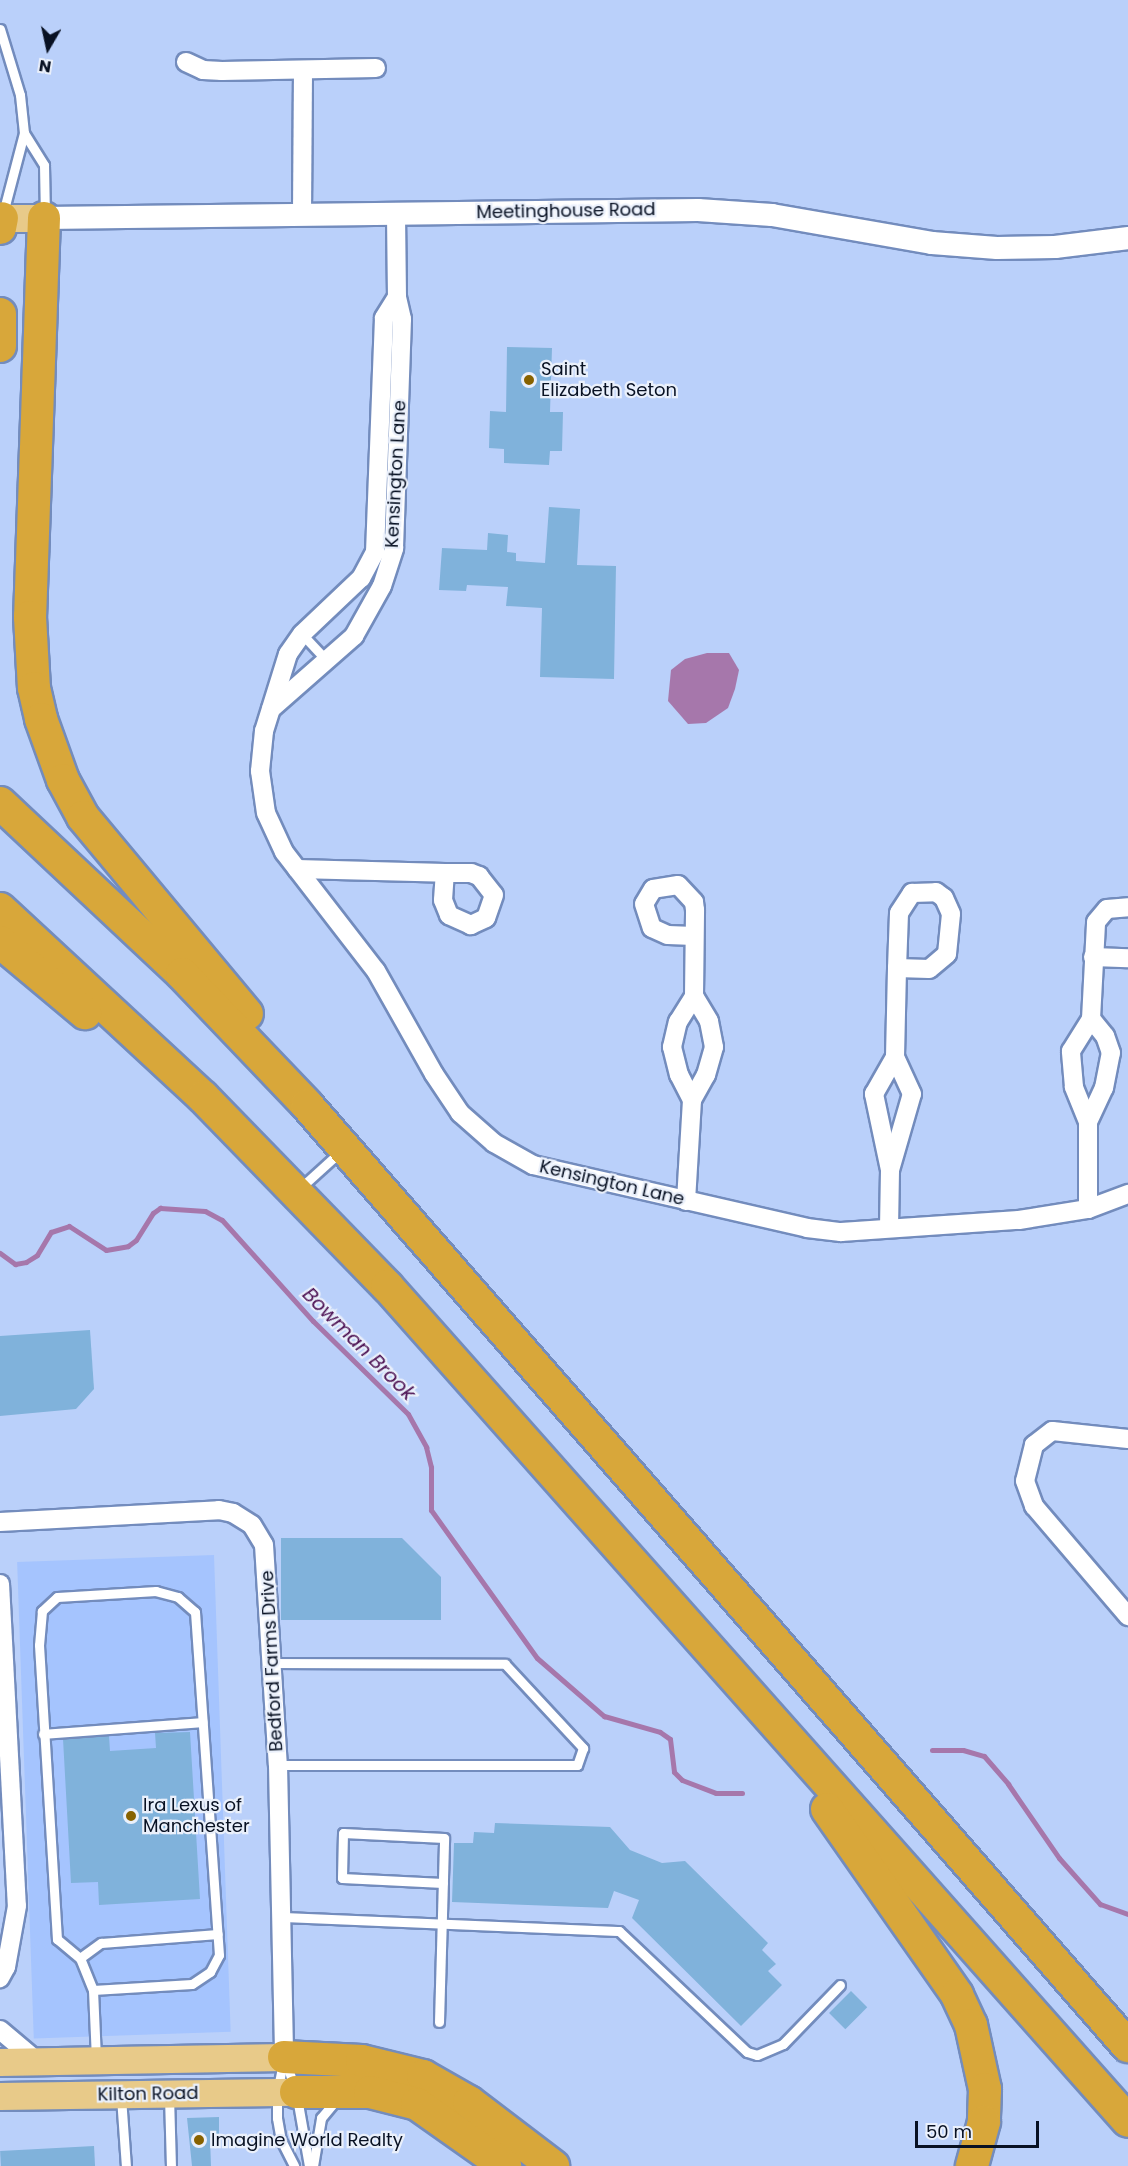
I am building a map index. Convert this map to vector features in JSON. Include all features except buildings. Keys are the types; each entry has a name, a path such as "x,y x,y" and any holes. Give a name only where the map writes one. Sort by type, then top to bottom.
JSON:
{"highway":[{"path":"44,219 30,617 34,688 44,729 63,780 83,817 259,1028 307,1105"},
{"path":"0,314 0,346"},
{"path":"0,803 182,974 307,1105 1128,2046"},
{"path":"0,909 144,1040 297,1192 387,1286 743,1691 1128,2121"},
{"path":"0,942 81,1009 333,1245 387,1286"},
{"path":"743,1691 957,1995 972,2025 985,2089 984,2122 972,2166"},
{"path":"284,2057 362,2061 423,2076 469,2102 553,2166"},
{"path":"287,2092 351,2090 392,2095 417,2104 505,2166"}],"main road":[{"name":"Meetinghouse Road","path":"1,221 44,219"},
{"name":"Kilton Road","path":"0,2062 284,2057"},
{"name":"Kilton Road","path":"0,2096 287,2092"}],"street":[{"path":"186,62 203,70 376,68"},
{"path":"302,214 303,70"},
{"name":"Meetinghouse Road","path":"44,219 302,214 729,211 823,222 932,243 997,248 1055,247 1128,238"},
{"name":"Kensington Lane","path":"269,711 354,636 382,586 394,548 387,499 393,326 386,312 397,297 396,213"},
{"name":"Kensington Lane","path":"387,499 373,561 346,594 302,634 288,654 269,711 261,751 262,792 274,834 297,869 364,953 446,1094 476,1130 533,1165 807,1228 841,1232 1019,1220 1088,1209 1128,1194"},
{"path":"297,869 445,873"},
{"path":"889,1228 891,1170 912,1094 895,1057 897,968 901,905 912,893 936,892 944,898 951,914 946,954 929,969 897,968"},
{"path":"1088,1209 1088,1122 1074,1087 1070,1060 1073,1042 1091,1019 1094,930 1101,915 1115,906 1128,907"},
{"path":"692,1100 679,1075 672,1047 675,1028 693,996 694,936"},
{"path":"1093,957 1128,958"},
{"path":"686,1201 692,1100 706,1075 714,1047 709,1021 693,996"},
{"path":"1088,1122 1104,1088 1111,1053 1105,1036 1091,1019"},
{"path":"891,1170 874,1094 895,1057"},
{"path":"1128,1439 1052,1431 1034,1445 1024,1480 1034,1506 1128,1616"},
{"name":"Bedford Farms Drive","path":"0,1522 219,1510 233,1513 252,1525 264,1545 278,1765 284,2057"},
{"path":"0,1584 15,1818 17,1906 3,1936 6,1967 0,1978"},
{"path":"0,2030 37,2061"}],"lane":[{"path":"0,29 20,95 24,133 1,221"},
{"path":"24,133 44,165 44,219"},
{"path":"302,634 326,660"},
{"path":"297,1192 344,1148"},
{"path":"93,1990 192,1984 216,1964 218,1934 195,1612 178,1597 156,1591 57,1598 42,1611 39,1645 43,1734 57,1939 81,1958 93,1990 96,2060"},
{"path":"272,1663 505,1664 583,1748 578,1765 278,1765"},
{"path":"43,1734 203,1722"},
{"path":"439,2022 440,1923 443,1883 444,1838 343,1833 342,1878 443,1883"},
{"path":"282,1917 619,1931 747,2052 757,2055 783,2044 840,1985"},
{"path":"81,1958 101,1943 218,1934"},
{"path":"284,2057 287,2092 281,2140 294,2166"},
{"path":"284,2057 287,2092 311,2166"},
{"path":"311,2166 325,2110 351,2090"},
{"path":"169,2094 171,2166"},
{"path":"121,2095 126,2166"}],"shaded area":[{"path":"707,653 729,653 739,670 735,689 728,708 706,723 688,724 668,701 671,670 685,659"},
{"path":"214,1555 231,2032 34,2039 17,1562"}],"waterway":[{"name":"Bowman Brook","path":"0,1253 15,1264 26,1262 37,1255 51,1232 69,1226 106,1250 128,1246 136,1240 153,1213 160,1208 205,1211 222,1220 313,1321 408,1414 426,1447 431,1467 431,1510 537,1658 604,1716 660,1732 670,1739 674,1772 682,1780 716,1793 742,1793"},
{"path":"932,1750 963,1750 984,1756 1008,1784 1059,1858 1100,1904 1128,1914"}],"place":[{"name":"Saint Elizabeth Seton","path":"529,380"},
{"name":"Ira Lexus of Manchester","path":"131,1816"},
{"name":"Imagine World Realty","path":"199,2140"}]}
